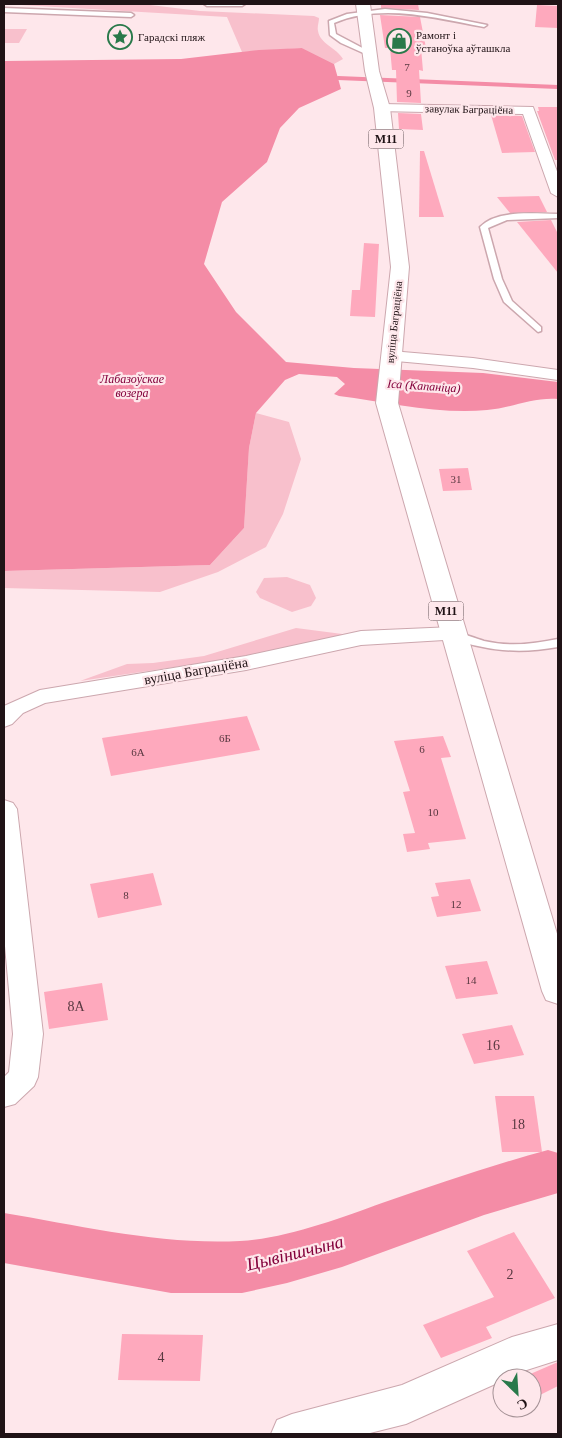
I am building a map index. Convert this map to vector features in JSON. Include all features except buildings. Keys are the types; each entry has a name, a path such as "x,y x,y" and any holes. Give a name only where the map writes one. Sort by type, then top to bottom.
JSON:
{"main road":[{"name":"вуліца Баграціёна","path":"363,7 374,78 382,108 400,267 387,403 453,634 552,951 558,991"},
{"path":"292,1434 406,1404 526,1350 558,1342"}],"street":[{"name":"завулак Баграціёна","path":"382,108 528,110 558,193"},
{"path":"390,362 473,363 558,375"},
{"name":"вуліца Баграціёна","path":"4,719 15,708 40,697 246,663 361,638 453,634"},
{"path":"4,699 40,697"},
{"path":"4,809 28,1034 23,1077 4,1095"}],"lane":[{"path":"207,4 242,4"},
{"path":"370,54 343,42 333,35 331,22 363,7 484,25"},
{"path":"4,10 131,15"},
{"path":"538,329 508,302 498,279 484,227 488,222 499,219 558,216"},
{"path":"453,634 480,645 514,650 558,643"}],"shaded area":[{"path":"4,4 142,4 200,11 314,16 319,18 319,35 343,59 334,64 302,48 242,52 227,17"},
{"path":"4,29 27,29 19,43 4,43"},
{"path":"256,413 289,422 301,459 283,514 266,547 218,572 160,592 4,588 4,571 210,565 244,528 249,448"},
{"path":"287,577 310,585 316,598 311,606 292,612 260,598 256,592 264,578"},
{"path":"296,628 350,635 243,657 80,681 127,664 153,663 204,656"}],"water":[{"name":"Лабазоўскае возера","path":"302,48 334,64 341,89 299,108 280,128 267,162 222,202 204,264 236,312 286,362 354,368 483,373 558,382 558,399 531,401 487,410 451,411 339,396 334,394 345,384 337,377 299,374 285,380 256,413 249,448 244,528 210,565 4,571 4,61 181,59 259,50"}],"waterway":[{"path":"338,78 558,87"},
{"name":"Цывіншчына","path":"4,1238 171,1267 242,1267 287,1258 342,1242 482,1192 548,1173"}],"place":[{"name":"Гарадскі пляж","path":"120,37"},
{"name":"Рамонт і ўстаноўка аўташкла","path":"399,41"}],"water label":[{"name":"Іса (Капаніца)","path":"424,386"}]}
